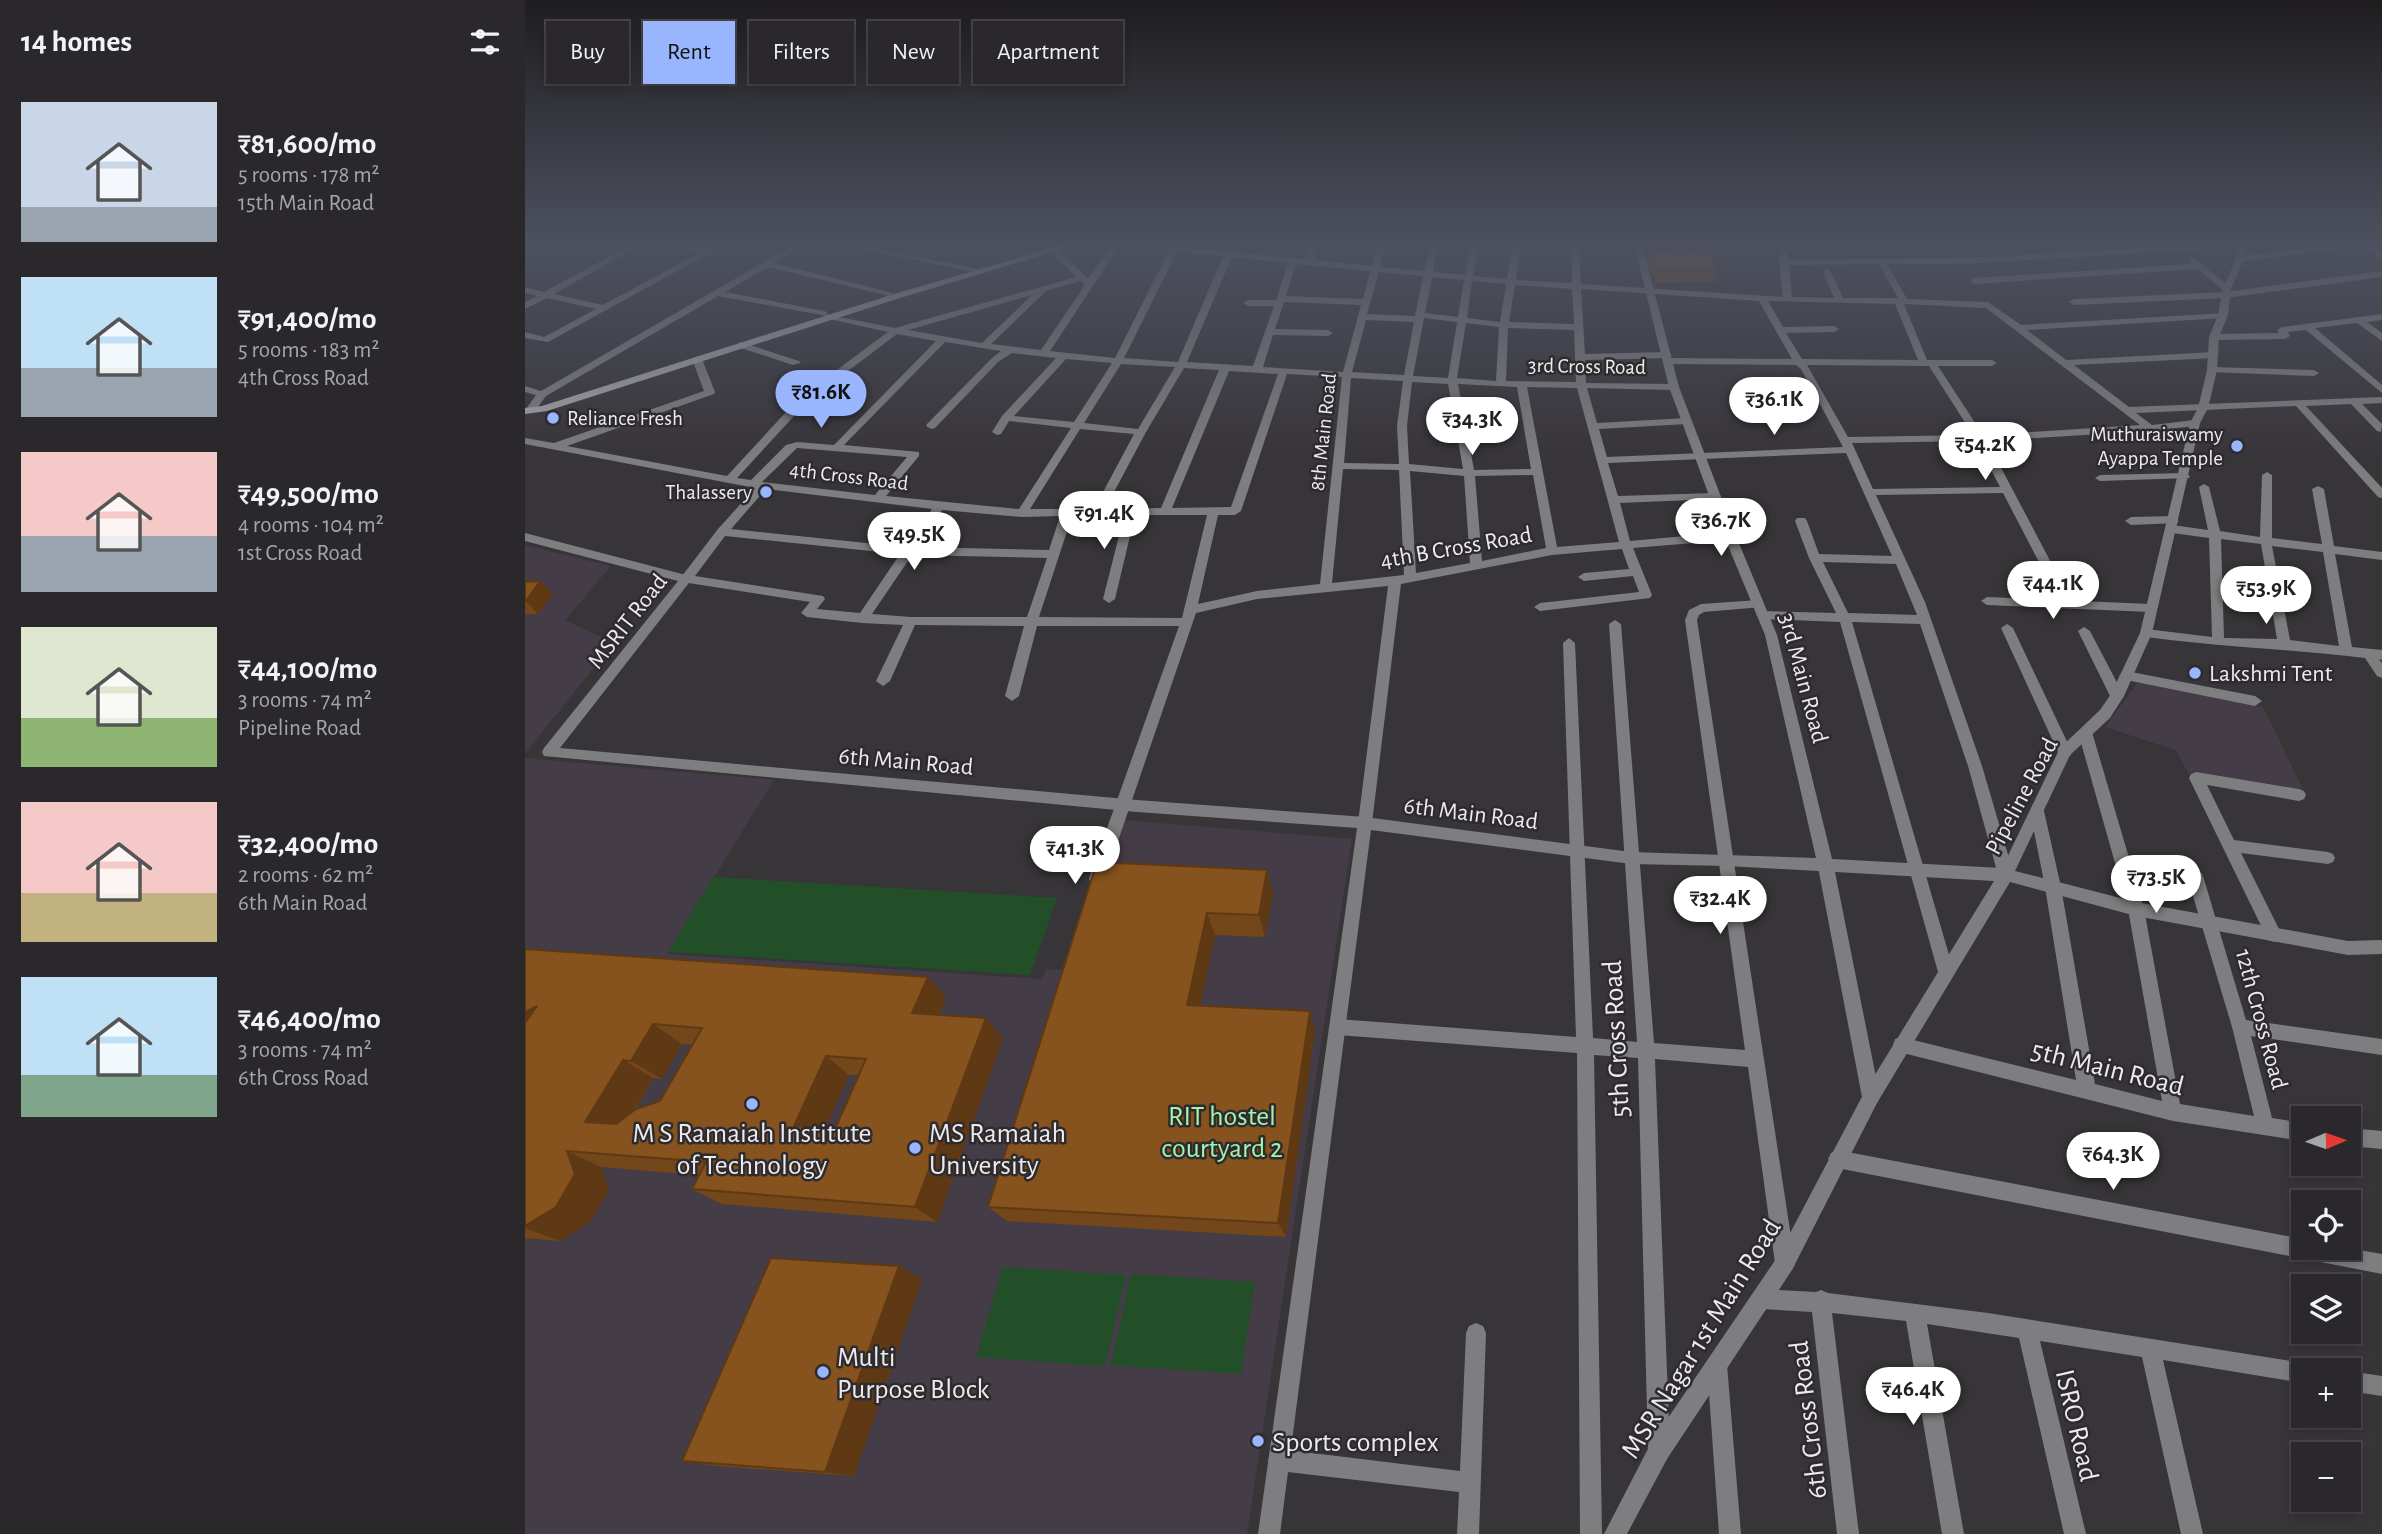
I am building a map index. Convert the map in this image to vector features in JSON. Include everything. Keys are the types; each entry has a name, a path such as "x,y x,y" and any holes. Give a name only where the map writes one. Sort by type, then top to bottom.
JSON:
{"main road":[{"path":"528,410 543,409 826,316"},
{"path":"528,410 542,402 826,316"}],"street":[{"path":"525,335 545,340 590,316"},
{"path":"528,410 542,394 679,316"},
{"name":"3rd Cross Road","path":"830,316 895,331 1010,350 1118,361 1501,384 1581,383 1675,387"},
{"path":"731,478 803,400 895,331 948,316"},
{"path":"985,345 1015,316"},
{"path":"1045,352 1069,316"},
{"path":"1022,513 1118,361 1141,316"},
{"path":"1098,512 1181,365 1202,316"},
{"path":"1257,370 1275,316"},
{"path":"1460,316 1452,381 1469,473 1476,565"},
{"path":"1501,384 1506,316"},
{"path":"1540,607 1646,595 1625,543 1581,383 1579,316"},
{"name":"3rd Main Road","path":"1657,316 1675,387 1687,421 1771,635 1826,867 1871,1097"},
{"path":"1771,316 1797,361 1805,368 1847,445 1919,602 1975,766 2006,875"},
{"path":"1907,316 1928,363 1980,438 2059,589"},
{"path":"2002,316 2150,428"},
{"path":"2086,316 2094,324"},
{"path":"2021,328 2215,316"},
{"path":"2203,408 2212,370 2214,337 2223,316"},
{"path":"1362,317 1421,317 1504,325 1579,327"},
{"name":"8th Main Road","path":"1326,586 1347,373 1362,317"},
{"path":"1410,577 1402,426 1408,377 1421,317"},
{"path":"2214,337 2285,336 2282,330 2382,317"},
{"path":"2359,320 2382,338"},
{"path":"2308,326 2382,390"},
{"path":"1779,330 1834,328"},
{"path":"1269,332 1328,333"},
{"path":"838,446 944,338"},
{"path":"741,345 796,363"},
{"path":"931,426 995,360 1010,350"},
{"path":"997,432 1006,418 1063,355"},
{"path":"2062,363 2214,355"},
{"path":"1581,357 1992,363"},
{"path":"552,447 710,391 697,359"},
{"path":"1166,510 1226,368"},
{"path":"2212,370 2314,373"},
{"path":"1093,892 1191,610 1213,511 1235,511 1283,372"},
{"path":"1521,384 1552,551"},
{"path":"525,389 542,394"},
{"path":"2126,410 2382,400"},
{"path":"2354,402 2381,429"},
{"path":"2300,405 2382,495"},
{"name":"Pipeline Road","path":"1871,1097 2006,875 2065,752 2105,715 2117,696 2146,633 2185,476 2195,423 2203,408"},
{"path":"1006,418 1141,432"},
{"path":"1592,426 1687,421"},
{"path":"1602,460 2150,428 2195,423"},
{"name":"4th Cross Road","path":"525,441 758,484 939,506 1022,513 1213,511"},
{"path":"879,499 915,454 797,444 790,447 758,484 686,579 819,598 807,613 862,619 1185,622"},
{"path":"1338,466 1405,467 1469,473 1538,472"},
{"path":"2267,475 2266,541 2284,644"},
{"path":"2100,478 2185,476"},
{"path":"2204,486 2215,536 2218,642"},
{"path":"2318,489 2346,650"},
{"path":"1869,492 2007,490"},
{"path":"1613,500 1715,496"},
{"path":"862,619 939,506"},
{"path":"1109,599 1130,512"},
{"path":"1012,696 1032,621 1067,513"},
{"path":"1801,521 1815,558 1845,619 1946,972"},
{"path":"2131,521 2173,524 2215,536 2382,556"},
{"path":"722,532 909,551 1054,554"},
{"name":"4th B Cross Road","path":"1191,610 1257,595 1395,581 1552,551 1730,536"},
{"name":"MSRIT Road","path":"525,537 686,579 549,752"},
{"path":"1815,558 1898,560"},
{"path":"1584,577 1637,572"},
{"path":"1269,1534 1395,581"},
{"path":"1987,601 2151,608"},
{"path":"1785,1263 1691,620 1693,612 1701,607 1845,619 1924,620"},
{"path":"883,681 911,621"},
{"name":"5th Cross Road","path":"1615,624 1646,1051 1659,1451"},
{"path":"2007,628 2065,752"},
{"path":"2084,631 2117,696"},
{"path":"2146,633 2218,642 2284,644 2375,654 2382,673"},
{"path":"1569,643 1585,1046 1591,1534"},
{"path":"2126,676 2255,701"},
{"path":"2085,732 2136,909 2173,1112"},
{"name":"6th Main Road","path":"549,752 1365,823 1579,849 1631,858 1727,860 2006,875 2136,909 2348,948 2382,947"},
{"path":"2274,935 2196,778 2299,794"},
{"path":"2037,811 2053,887 2087,1091"},
{"path":"2228,845 2328,858"},
{"name":"12th Cross Road","path":"2195,876 2211,923 2266,1128"},
{"path":"1338,1027 1756,1059"},
{"path":"2240,1027 2382,1047"},
{"name":"5th Main Road","path":"1901,1045 2173,1112 2291,1131"},
{"name":"MSR Nagar 1st Main Road","path":"1615,1534 1659,1451 1785,1263 1871,1097"},
{"path":"2361,1138 2382,1140"},
{"path":"1837,1159 2382,1264"},
{"path":"1761,1299 1821,1300 2150,1347 2291,1371"},
{"name":"6th Cross Road","path":"1821,1300 1848,1534"},
{"path":"1915,1313 1953,1534"},
{"name":"ISRO Road","path":"2027,1329 2075,1534"},
{"path":"1468,1534 1476,1334"},
{"path":"2150,1347 2192,1534"},
{"path":"1717,1365 1730,1534"},
{"path":"2361,1383 2382,1386"},
{"path":"1279,1460 1470,1483"}],"shaded area":[{"path":"525,545 611,566 565,620 614,643 525,753"},
{"path":"2138,682 2263,707 2303,789 2188,772 2175,750 2105,727"},
{"name":"MS Ramaiah University","path":"525,758 774,780 667,954 1042,979 1046,969 1073,970 1123,820 1352,839 1247,1534 525,1534"}],"green space":[{"path":"713,877 1057,898 1030,975 668,952"},
{"path":"1003,1267 1126,1275 1105,1366 976,1357"},
{"path":"1131,1274 1255,1282 1241,1374 1111,1365"}],"building":[{"path":"540,581 526,601 525,601 525,582"},
{"path":"1097,862 1267,870 1259,915 1207,913 1187,1005 1310,1011 1278,1223 988,1207"},
{"name":"M S Ramaiah Institute of Technology","path":"525,949 928,977 912,1013 986,1018 915,1207 692,1189 706,1162 567,1151 575,1174 556,1207 525,1226 525,1023 537,1006 525,1012","holes":["653,1024 702,1028 660,1101 636,1109 616,1124 585,1122 623,1060 631,1061","826,1056 866,1059 835,1129 794,1126"]},
{"name":"Multi Purpose Block","path":"771,1258 899,1266 825,1472 682,1461"}],"place":[{"name":"Reliance Fresh","path":"553,418"},
{"name":"Muthuraiswamy Ayappa Temple","path":"2237,446"},
{"name":"Thalassery","path":"766,492"},
{"name":"Lakshmi Tent","path":"2195,673"},
{"name":"M S Ramaiah Institute of Technology","path":"752,1104"},
{"name":"MS Ramaiah University","path":"915,1148"},
{"name":"Multi Purpose Block","path":"823,1372"},
{"name":"Sports complex","path":"1258,1441"}],"park label":[{"name":"RIT hostel courtyard 2","path":"1222,1131"}]}
